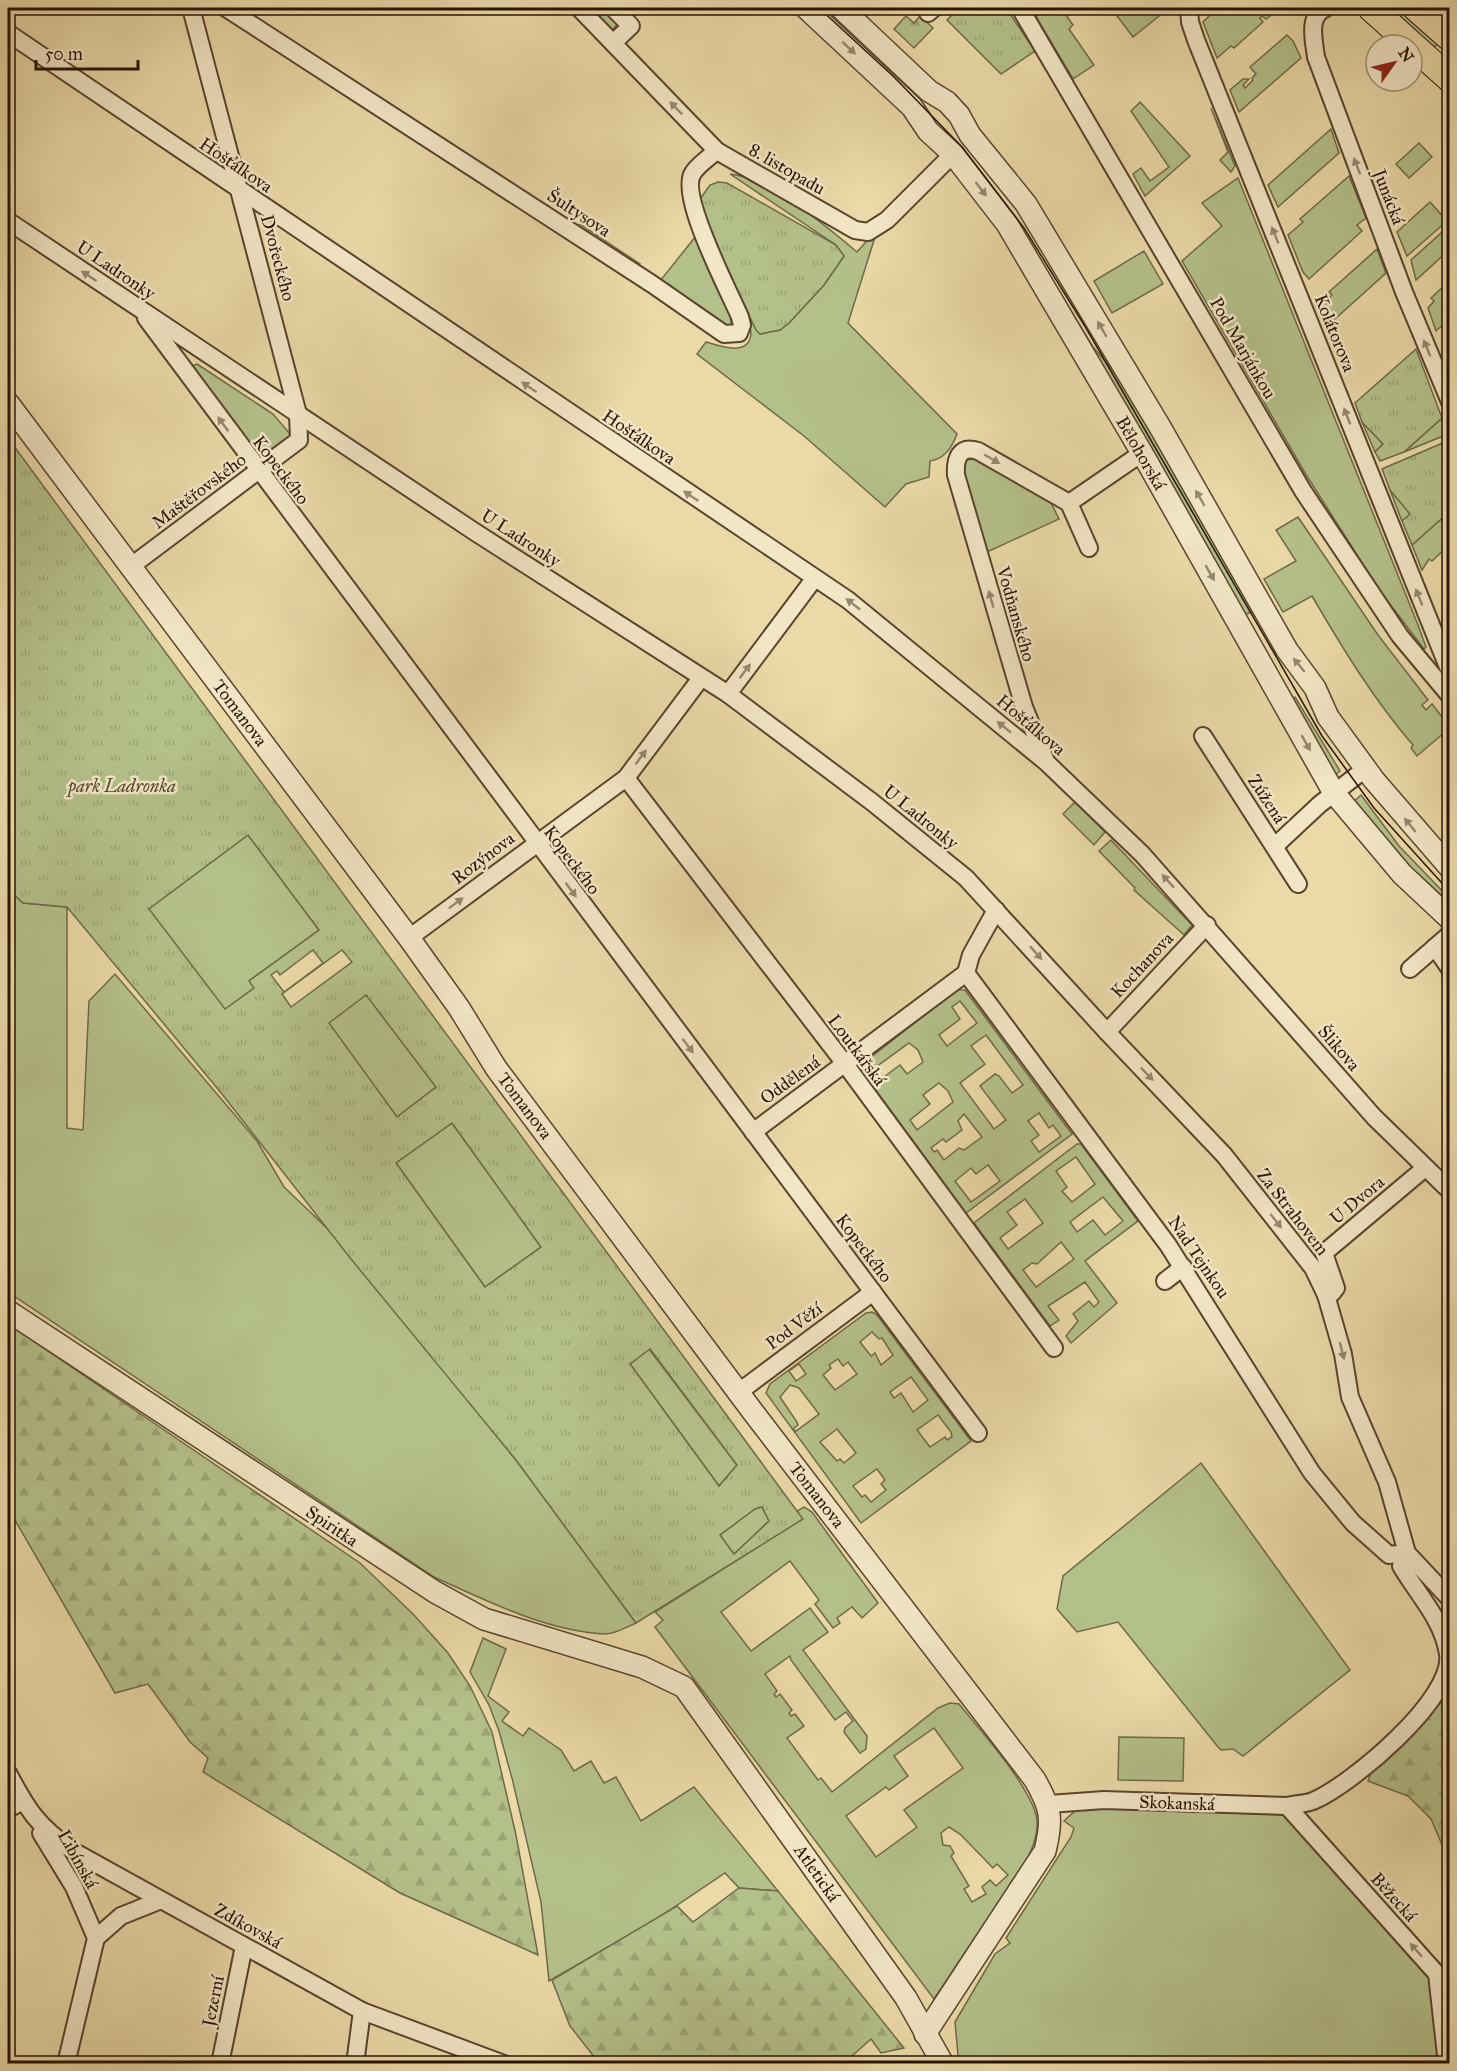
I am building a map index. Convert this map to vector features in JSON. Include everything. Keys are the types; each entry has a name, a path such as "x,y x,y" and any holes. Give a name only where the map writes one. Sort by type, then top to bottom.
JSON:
{"main road":[{"path":"1371,8 1449,79"},
{"path":"1416,8 1449,38"}],"street":[{"name":"Dvořeckého","path":"191,8 298,414"},
{"name":"Šultysova","path":"226,8 622,265 724,334 732,336 739,333 742,325 740,316 692,204 689,189 692,174 717,150"},
{"name":"8. listopadu","path":"579,8 717,150 861,232 877,228 887,220 953,154"},
{"path":"613,43 631,26 614,8"},
{"name":"Bělohorská","path":"807,8 912,107 928,131 953,154 983,190 1026,254 1142,453 1334,793 1402,874 1449,919"},
{"name":"Bělohorská","path":"841,8 929,92 947,102 959,115 970,135 1026,204 1160,427 1287,650 1306,673 1323,710 1365,769 1449,868"},
{"name":"Pod Marjánkou","path":"1020,8 1303,491 1400,636 1449,696"},
{"name":"Kolátorova","path":"1189,8 1193,31 1449,672"},
{"name":"Junácká","path":"1321,8 1314,19 1316,57 1404,292 1449,402"},
{"name":"Hošťálkova","path":"8,33 848,600 1046,762 1142,854 1207,924"},
{"name":"U Ladronky","path":"8,221 298,414 728,694 872,802 966,878 996,910"},
{"name":"Kopeckého","path":"138,308 257,471 978,1433"},
{"name":"Tomanova","path":"8,403 409,938 459,1008 496,1068 739,1392 1035,1780 1049,1804"},
{"name":"Maštěřovského","path":"130,567 298,440 298,414"},
{"name":"Vodňanského","path":"1046,762 1024,707 956,475 956,460 960,453 971,449 1069,503"},
{"path":"1089,548 1069,503 1142,453"},
{"path":"728,694 814,579"},
{"path":"1424,666 1442,652"},
{"name":"Rozýnova","path":"409,938 626,778 701,678"},
{"name":"Zúžená","path":"1203,736 1298,884"},
{"path":"1275,846 1334,793 1365,769"},
{"name":"Loutkářská","path":"626,778 844,1064 1054,1348"},
{"path":"966,973 971,955 996,910"},
{"name":"Za Strahovem","path":"996,910 1107,1032 1224,1155 1313,1268 1326,1295 1343,1354 1350,1397 1388,1482 1407,1554 1449,1599"},
{"name":"Kochanova","path":"1107,1032 1207,924"},
{"name":"Šlikova","path":"1207,924 1374,1117 1449,1191"},
{"path":"1410,969 1449,934"},
{"path":"1435,947 1449,969"},
{"name":"Oddělená","path":"753,1132 966,973"},
{"name":"Nad Tejnkou","path":"966,973 1183,1267 1293,1445 1333,1501 1389,1555 1407,1554"},
{"name":"U Dvora","path":"1326,1295 1332,1293 1336,1288 1324,1253 1425,1168"},
{"path":"1165,1281 1183,1267"},
{"name":"Pod Věží","path":"739,1392 873,1292"},
{"name":"Spiritka","path":"8,1311 435,1592 484,1619 642,1667 684,1687"},
{"name":"Skokanská","path":"1049,1804 1104,1800 1287,1806 1312,1801 1358,1774 1395,1741 1423,1709 1443,1682 1449,1657 1442,1630 1430,1607 1401,1566 1407,1554"},
{"name":"Atletická","path":"684,1687 906,1998 943,2064"},
{"name":"Zdíkovská","path":"8,1773 15,1805 54,1838 161,1900 362,2010 504,2064"},
{"path":"926,2034 1045,1851 1050,1829 1049,1804"},
{"name":"Libínská","path":"15,1805 74,1887 96,1938"},
{"name":"Běžecká","path":"1287,1806 1437,1974 1447,2064"},
{"path":"66,2064 96,1938 121,1916 161,1900"},
{"name":"Jezerní","path":"220,2064 244,1946"},
{"path":"355,2064 362,2010"}],"green space":[{"path":"591,8 606,8 620,22 612,30"},
{"path":"959,8 1006,8 1035,51 1001,74 947,20"},
{"path":"1031,8 1061,8 1073,25 1069,29 1094,65 1073,79"},
{"path":"1111,8 1169,8 1133,37"},
{"path":"1206,8 1274,8 1268,13 1270,16 1266,19 1262,16 1260,18 1263,22 1234,48 1231,46 1217,58 1203,22 1211,14"},
{"path":"1384,8 1406,8 1441,40 1431,51 1424,45 1424,33 1411,33"},
{"path":"906,16 914,23 920,16 933,28 914,48 894,29"},
{"path":"1287,35 1293,41 1301,58 1239,112 1230,90 1243,79 1249,79 1243,85 1245,88 1256,74 1250,67"},
{"path":"1140,102 1190,156 1145,196 1133,174 1141,168 1150,181 1169,167 1131,111"},
{"path":"1211,108 1235,166 1231,172 1220,160 1228,152"},
{"path":"1331,129 1339,153 1278,207 1268,185"},
{"path":"1419,143 1432,157 1409,178 1396,164"},
{"path":"730,174 745,177 779,194 813,217 857,252 872,235 875,237 848,323 957,434 947,452 940,458 930,461 929,477 906,484 885,507 804,436 697,354 706,342 733,348 745,346 751,334 745,311 760,334 780,330 824,285 844,256 836,245"},
{"path":"1349,176 1366,218 1357,225 1362,231 1309,279 1303,272 1288,235 1303,222 1300,219"},
{"path":"1238,178 1418,625 1426,647 1424,649 1380,591 1305,473 1182,261 1222,226 1202,203"},
{"path":"718,182 727,183 836,245 844,256 824,285 780,330 760,334 756,330 708,229 700,199 710,185"},
{"path":"1430,202 1447,221 1407,256 1397,232"},
{"path":"580,224 640,264 638,267 578,227"},
{"path":"1449,226 1449,250 1416,280 1411,260"},
{"path":"1020,231 1093,347 1137,399 1258,608 1240,618"},
{"path":"696,236 731,315 731,326 727,327 660,281"},
{"path":"1377,249 1386,273 1325,328 1315,304 1319,307 1332,295 1329,292"},
{"path":"1144,251 1163,284 1112,313 1094,281"},
{"path":"1449,281 1449,319 1436,331 1428,308 1434,301 1431,298"},
{"path":"1416,349 1442,418 1404,452 1380,461 1375,452 1383,444 1362,422 1355,403"},
{"path":"197,364 273,414 291,435 259,458 193,371 192,366"},
{"path":"1442,418 1448,434 1404,452"},
{"path":"1362,422 1383,444 1375,452"},
{"name":"park Ladronka","path":"8,438 803,1519 636,1623 516,1460 351,1259 222,1094 67,907 23,903 8,889","holes":["248,835 319,930 249,981 254,988 225,1009 149,909","313,950 323,963 284,992 271,975 277,971 280,975","342,950 352,962 291,1007 282,994","366,995 436,1087 397,1117 329,1023","452,1123 541,1247 485,1287 396,1163","650,1349 737,1465 719,1486 630,1364","762,1507 769,1521 734,1554 720,1535 755,1509"]},
{"path":"1445,442 1442,445 1449,453 1449,512 1412,545 1402,521 1410,514 1390,490 1382,469"},
{"path":"976,459 1051,503 1059,519 987,552 962,468 966,460"},
{"path":"1390,490 1411,514 1402,521"},
{"path":"1449,512 1449,545 1432,561 1429,559 1422,570 1412,545"},
{"path":"1298,517 1378,635 1428,700 1422,705 1426,710 1432,704 1449,726 1449,737 1445,732 1417,756 1411,748 1413,745 1360,674 1312,596 1283,612 1264,579 1296,561 1276,530"},
{"path":"1295,697 1340,771 1334,776 1287,702"},
{"path":"1361,795 1399,846 1449,898 1449,909 1350,805"},
{"path":"1075,802 1105,832 1094,845 1063,814"},
{"path":"248,835 319,930 250,980 255,987 225,1010 148,909"},
{"path":"1111,840 1192,925 1184,935 1134,890 1135,888 1099,851"},
{"path":"8,889 23,903 67,907 67,1128 83,1130 89,1001 115,974 257,1141 284,1187 330,1231 516,1460 636,1623 617,1632 606,1634 562,1627 517,1613 434,1577 8,1292"},
{"path":"956,990 965,990 1072,1134 966,1213 861,1070 865,1062","holes":["960,1001 977,1023 947,1046 939,1035 960,1019 952,1007","986,1035 1023,1085 1012,1093 995,1074 980,1086 1006,1120 994,1129 960,1083 985,1064 971,1046","909,1043 918,1050 923,1062 907,1074 900,1065 880,1080 872,1070","939,1083 948,1091 953,1102 917,1130 910,1120 930,1104 923,1095","1039,1113 1049,1128 1053,1125 1061,1136 1039,1152 1031,1141 1039,1135 1028,1121","964,1114 982,1137 964,1150 959,1148 944,1160 937,1150 934,1152 931,1148 943,1139 946,1142 962,1130 958,1121","988,1165 1000,1181 971,1202 955,1181 971,1168 976,1174"]},
{"path":"366,994 436,1087 397,1117 328,1023"},
{"path":"452,1123 541,1247 485,1287 396,1163"},
{"path":"1077,1144 1081,1144 1138,1221 1085,1261 1117,1303 1071,1343 1066,1336 1078,1321 1073,1314 1089,1301 1094,1307 1099,1302 1085,1282 1048,1306 1059,1320 1050,1326 974,1223","holes":["1076,1157 1095,1184 1072,1202 1062,1191 1067,1187 1056,1171","1103,1197 1123,1221 1105,1235 1093,1220 1077,1232 1070,1222","1025,1199 1043,1223 1008,1249 1000,1238 1017,1225 1007,1212","1061,1242 1074,1259 1036,1287 1023,1270 1032,1263 1037,1264"]},
{"path":"872,1312 877,1315 971,1441 861,1523 766,1393 770,1384 866,1313","holes":["872,1332 879,1339 882,1338 893,1355 881,1365 875,1353 871,1356 860,1342","838,1359 843,1366 848,1362 857,1374 835,1390 823,1375 831,1368 829,1365","799,1364 806,1374 796,1381 789,1371","911,1377 928,1400 913,1412 901,1393 894,1398 890,1392","790,1385 799,1388 819,1414 796,1431 793,1429 798,1425 780,1397","938,1415 951,1432 952,1437 947,1440 945,1437 930,1447 917,1430","837,1429 856,1453 844,1463 840,1459 837,1461 820,1442","877,1469 885,1480 881,1484 886,1490 871,1502 865,1495 862,1497 853,1486"]},
{"path":"8,1324 360,1563 414,1615 448,1653 470,1686 492,1732 516,1835 538,1955 400,1893 203,1772 208,1758 190,1742 148,1684 115,1693 8,1508"},
{"path":"649,1349 737,1465 719,1486 630,1364"},
{"path":"1201,1463 1350,1670 1243,1756 1233,1749 1221,1750 1218,1747 1118,1622 1077,1632 1057,1609 1063,1576"},
{"path":"762,1507 769,1521 734,1555 720,1535 755,1508"},
{"path":"804,1507 812,1512 878,1603 862,1618 852,1607 837,1618 840,1623 833,1628 815,1604 819,1600 790,1561 721,1612 751,1651 810,1608 828,1632 803,1650 867,1736 866,1749 860,1753 844,1732 853,1721 846,1712 835,1720 790,1656 765,1674 777,1691 774,1694 776,1697 780,1694 792,1710 789,1713 791,1716 795,1714 804,1726 787,1738 818,1780 821,1778 832,1792 938,1708 950,1703 959,1704 1005,1761 1034,1809 1037,1832 1026,1861 934,1999 655,1627 663,1620 655,1612 802,1519 797,1511","holes":["934,1728 963,1768 904,1810 917,1827 876,1857 846,1816 886,1787 889,1790 908,1776 894,1756","949,1827 960,1834 993,1868 997,1864 1008,1875 996,1886 990,1880 982,1887 986,1894 972,1902 964,1889 969,1886 951,1856 954,1853 950,1846 943,1845 941,1833"]},
{"path":"483,1638 506,1649 488,1696 509,1712 502,1721 523,1736 529,1728 561,1750 574,1771 591,1761 604,1783 616,1777 641,1821 694,1787 778,1891 739,1888 725,1873 652,1922 549,1981 541,1902 513,1782 499,1731 489,1705 470,1672"},
{"path":"1449,1686 1449,1897 1446,1890 1443,1847 1431,1819 1408,1796 1368,1781 1372,1770 1402,1745"},
{"path":"1119,1737 1184,1738 1183,1781 1118,1780"},
{"path":"1086,1807 1275,1808 1285,1816 1428,1973 1441,2063 965,2063 958,2055 955,2022 995,1954 1010,1943 1006,1938 1071,1837 1074,1828 1064,1821 1075,1811"},
{"path":"739,1888 778,1891 904,2048 881,2053 871,2039 844,2063 599,2063 570,2026 552,1980 677,1906 693,1922"}],"tram line":[{"path":"819,8 894,77 962,147 1024,228 1086,328 1322,736 1374,808 1450,892"}]}
